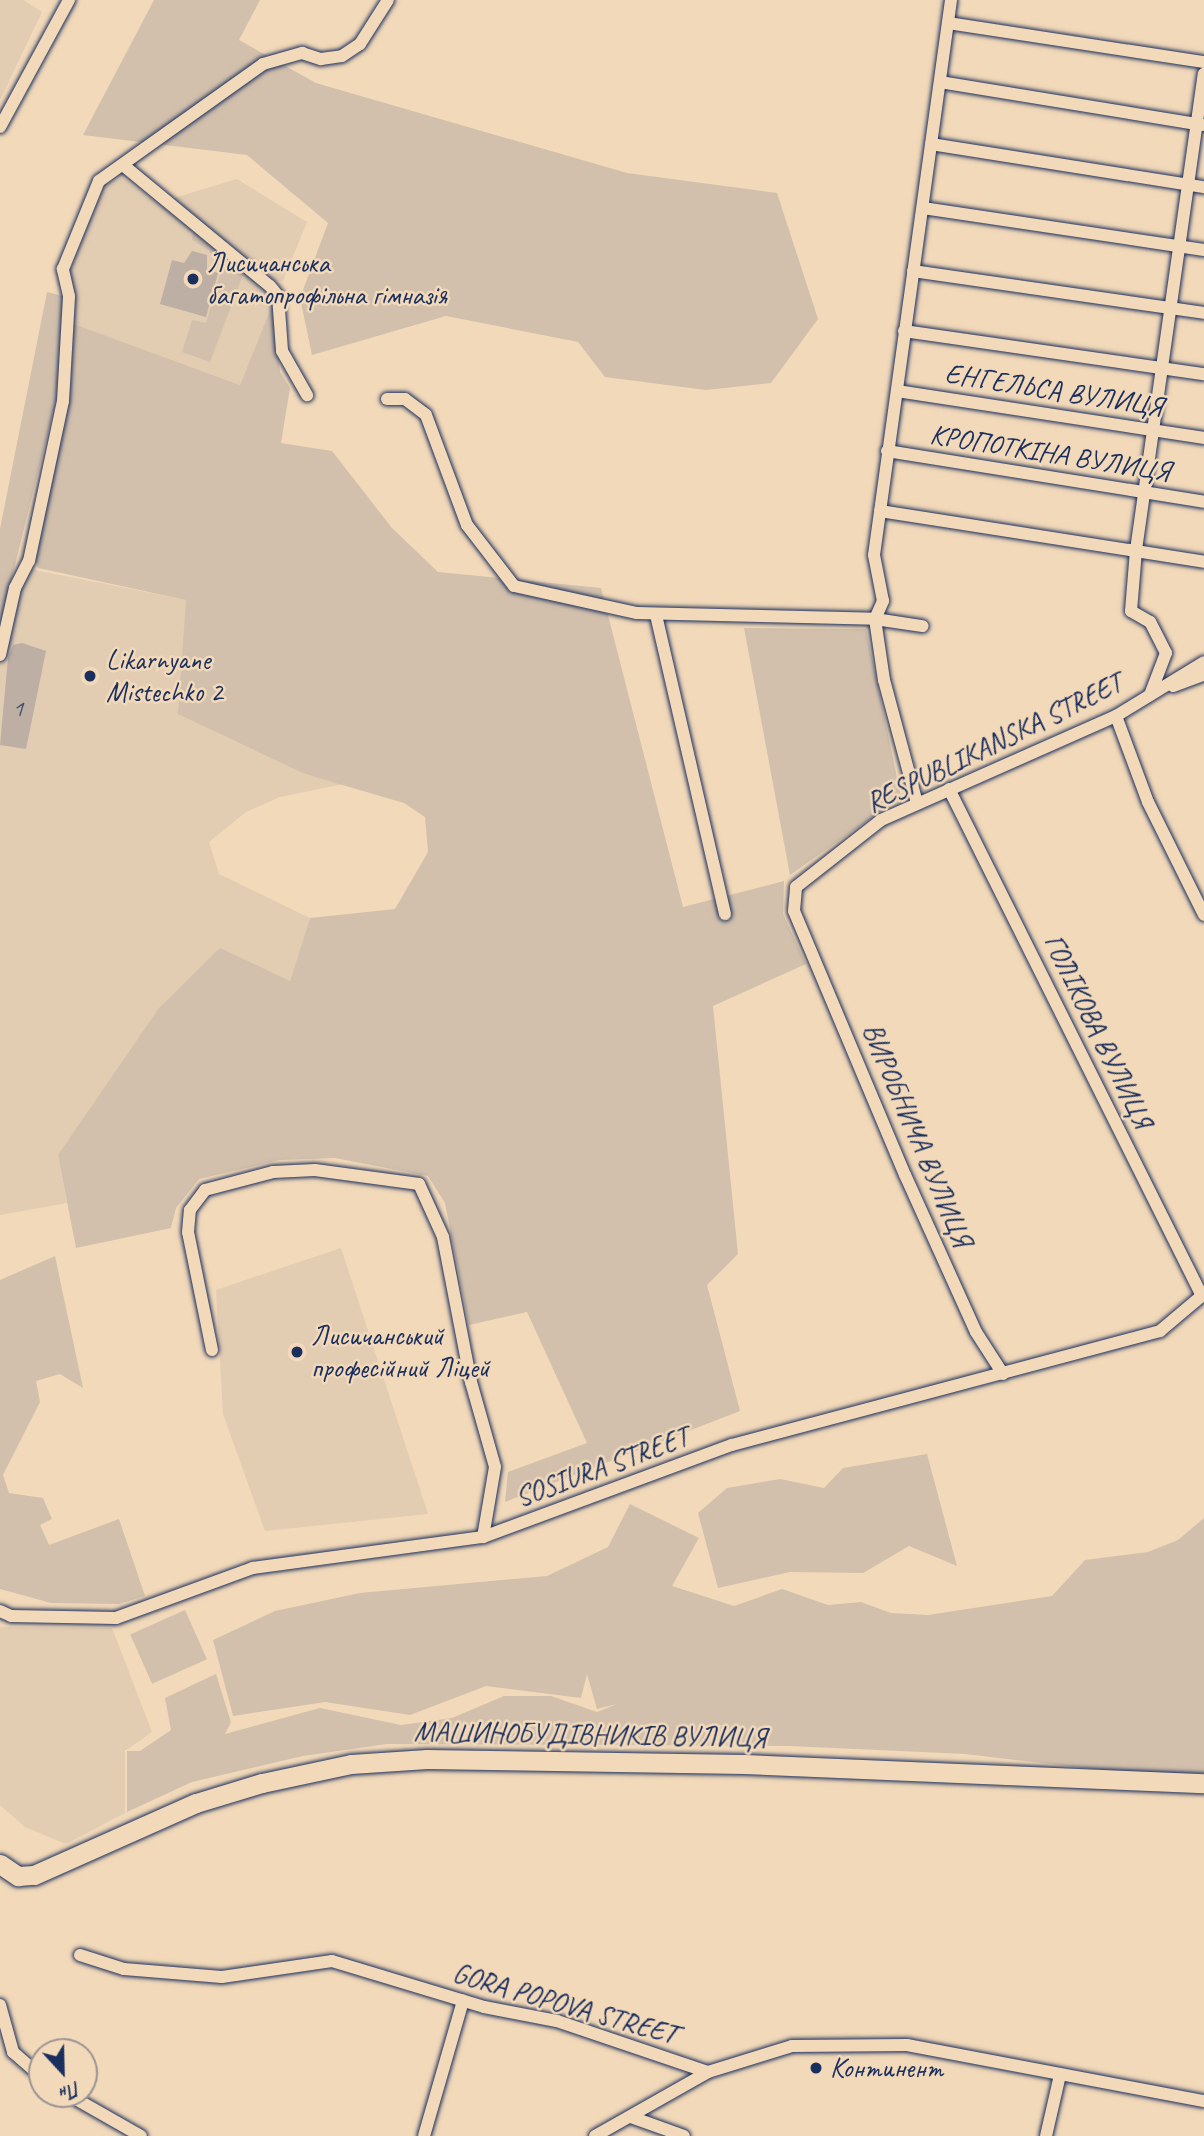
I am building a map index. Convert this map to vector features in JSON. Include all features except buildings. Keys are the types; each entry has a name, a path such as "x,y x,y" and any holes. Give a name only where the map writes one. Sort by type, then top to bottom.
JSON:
{"main road":[{"name":"МАШИНОБУДІВНИКІВ ВУЛИЦЯ","path":"0,1864 18,1876 34,1875 196,1803 262,1783 351,1765 415,1760 757,1765 1204,1783"}],"street":[{"path":"0,127 69,0"},
{"path":"0,655 15,588 29,561 63,401 69,296 63,269 99,181 262,64 302,53 321,59 342,56 360,44 388,0"},
{"path":"917,803 875,620 883,601 874,555 951,0"},
{"path":"948,23 1204,62"},
{"path":"1150,695 1166,653 1150,622 1131,611 1136,550 1169,307 1200,125 1204,74"},
{"path":"940,82 1200,125"},
{"path":"932,144 1204,187"},
{"path":"123,165 270,286 278,296 282,351 307,395"},
{"path":"923,208 1204,250"},
{"path":"914,271 1204,313"},
{"path":"904,331 1204,374"},
{"name":"ЕНГЕЛЬСА ВУЛИЦЯ","path":"897,391 1204,438"},
{"path":"387,399 405,399 426,415 467,525 514,586 656,615 875,620 922,626"},
{"name":"КРОПОТКІНА ВУЛИЦЯ","path":"887,451 1204,502"},
{"path":"880,511 1204,562"},
{"path":"656,615 726,915"},
{"name":"RESPUBLIKANSKA STREET","path":"794,911 796,887 881,820 1116,716 1204,662"},
{"path":"1150,695 1204,675"},
{"path":"1116,716 1148,802 1204,915"},
{"name":"ГОЛІКОВА ВУЛИЦЯ","path":"950,789 1203,1295"},
{"name":"ВИРОБНИЧА ВУЛИЦЯ","path":"794,911 965,1308 1003,1374"},
{"path":"212,1349 188,1232 190,1210 205,1190 273,1172 315,1170 419,1184 443,1237 471,1382 495,1467 483,1537"},
{"name":"SOSIURA STREET","path":"4,1614 116,1618 253,1568 483,1537 732,1445 1160,1331 1203,1295"},
{"name":"GORA POPOVA STREET","path":"80,1955 124,1969 222,1977 332,1961 463,2001 558,2021 708,2072 792,2046 907,2045 1204,2101"},
{"path":"424,2136 463,2001"},
{"path":"0,2006 13,2052 28,2065"},
{"path":"596,2136 708,2072"},
{"path":"1046,2136 1060,2075"},
{"path":"92,2108 141,2136"},
{"path":"631,2118 684,2136"}],"shaded area":[{"path":"0,0 23,0 42,12 0,100"},
{"path":"154,0 260,0 239,40 316,83 627,173 777,193 818,319 771,383 706,390 605,377 578,342 446,316 312,355 300,298 328,223 247,155 83,135"},
{"name":"Лисичанська багатопрофільна гімназія","path":"122,178 169,211 179,204 174,198 237,179 307,222 283,281 273,280 267,292 273,303 240,385 74,324 70,270 104,185"},
{"path":"193,232 244,272 210,362 182,352 192,320 206,323 221,270 209,250 192,240"},
{"path":"47,292 63,296 58,392 0,625 0,529"},
{"path":"273,303 280,372 290,388 281,443 332,451 392,528 438,572 601,588 683,907 784,881 783,914 806,964 713,1006 738,1254 707,1285 740,1411 505,1502 508,1472 587,1443 527,1312 469,1325 445,1203 428,1176 335,1158 280,1160 199,1179 176,1208 171,1228 76,1248 58,1155 159,1008 220,948 290,981 310,918 395,909 428,852 425,817 404,803 305,774 178,714 186,600 38,568 35,559 70,391 74,324 240,385"},
{"path":"19,567 187,600 304,774 343,784 280,797 246,812 209,842 219,874 310,918 290,981 58,1155 67,1203 0,1215 0,638"},
{"path":"744,628 866,629 901,797 790,875"},
{"name":"Лисичанський професійний Ліцей","path":"341,1248 428,1514 265,1531 223,1414 216,1290"},
{"path":"55,1256 83,1388 60,1374 36,1381 40,1402 3,1475 9,1493 43,1498 52,1519 40,1525 49,1545 119,1519 145,1596 119,1604 51,1603 0,1589 0,1280"},
{"path":"927,1454 957,1566 909,1546 863,1573 790,1572 718,1588 698,1513 727,1488 780,1479 824,1488 843,1468"},
{"path":"630,1504 699,1538 672,1586 734,1606 782,1589 828,1605 861,1602 891,1613 928,1615 1052,1596 1085,1560 1148,1552 1178,1540 1204,1518 1204,1773 1129,1773 965,1754 790,1746 387,1744 303,1756 192,1782 127,1812 127,1751 140,1751 171,1730 165,1698 216,1674 231,1722 225,1734 320,1708 401,1725 452,1718 504,1696 551,1696 597,1712 617,1704 597,1709 587,1674 581,1698 486,1686 410,1715 325,1702 233,1716 213,1640 275,1611 360,1593 547,1576 608,1547"},
{"path":"185,1610 207,1659 152,1684 130,1634"},
{"path":"0,1627 112,1628 152,1732 125,1751 125,1813 66,1844 25,1827 0,1805"}],"place":[{"name":"Лисичанська багатопрофільна гімназія","path":"193,279"},
{"name":"Likarnyane Mistechko 2","path":"90,676"},
{"name":"Лисичанський професійний Ліцей","path":"297,1352"},
{"name":"Континент","path":"816,2068"}]}
